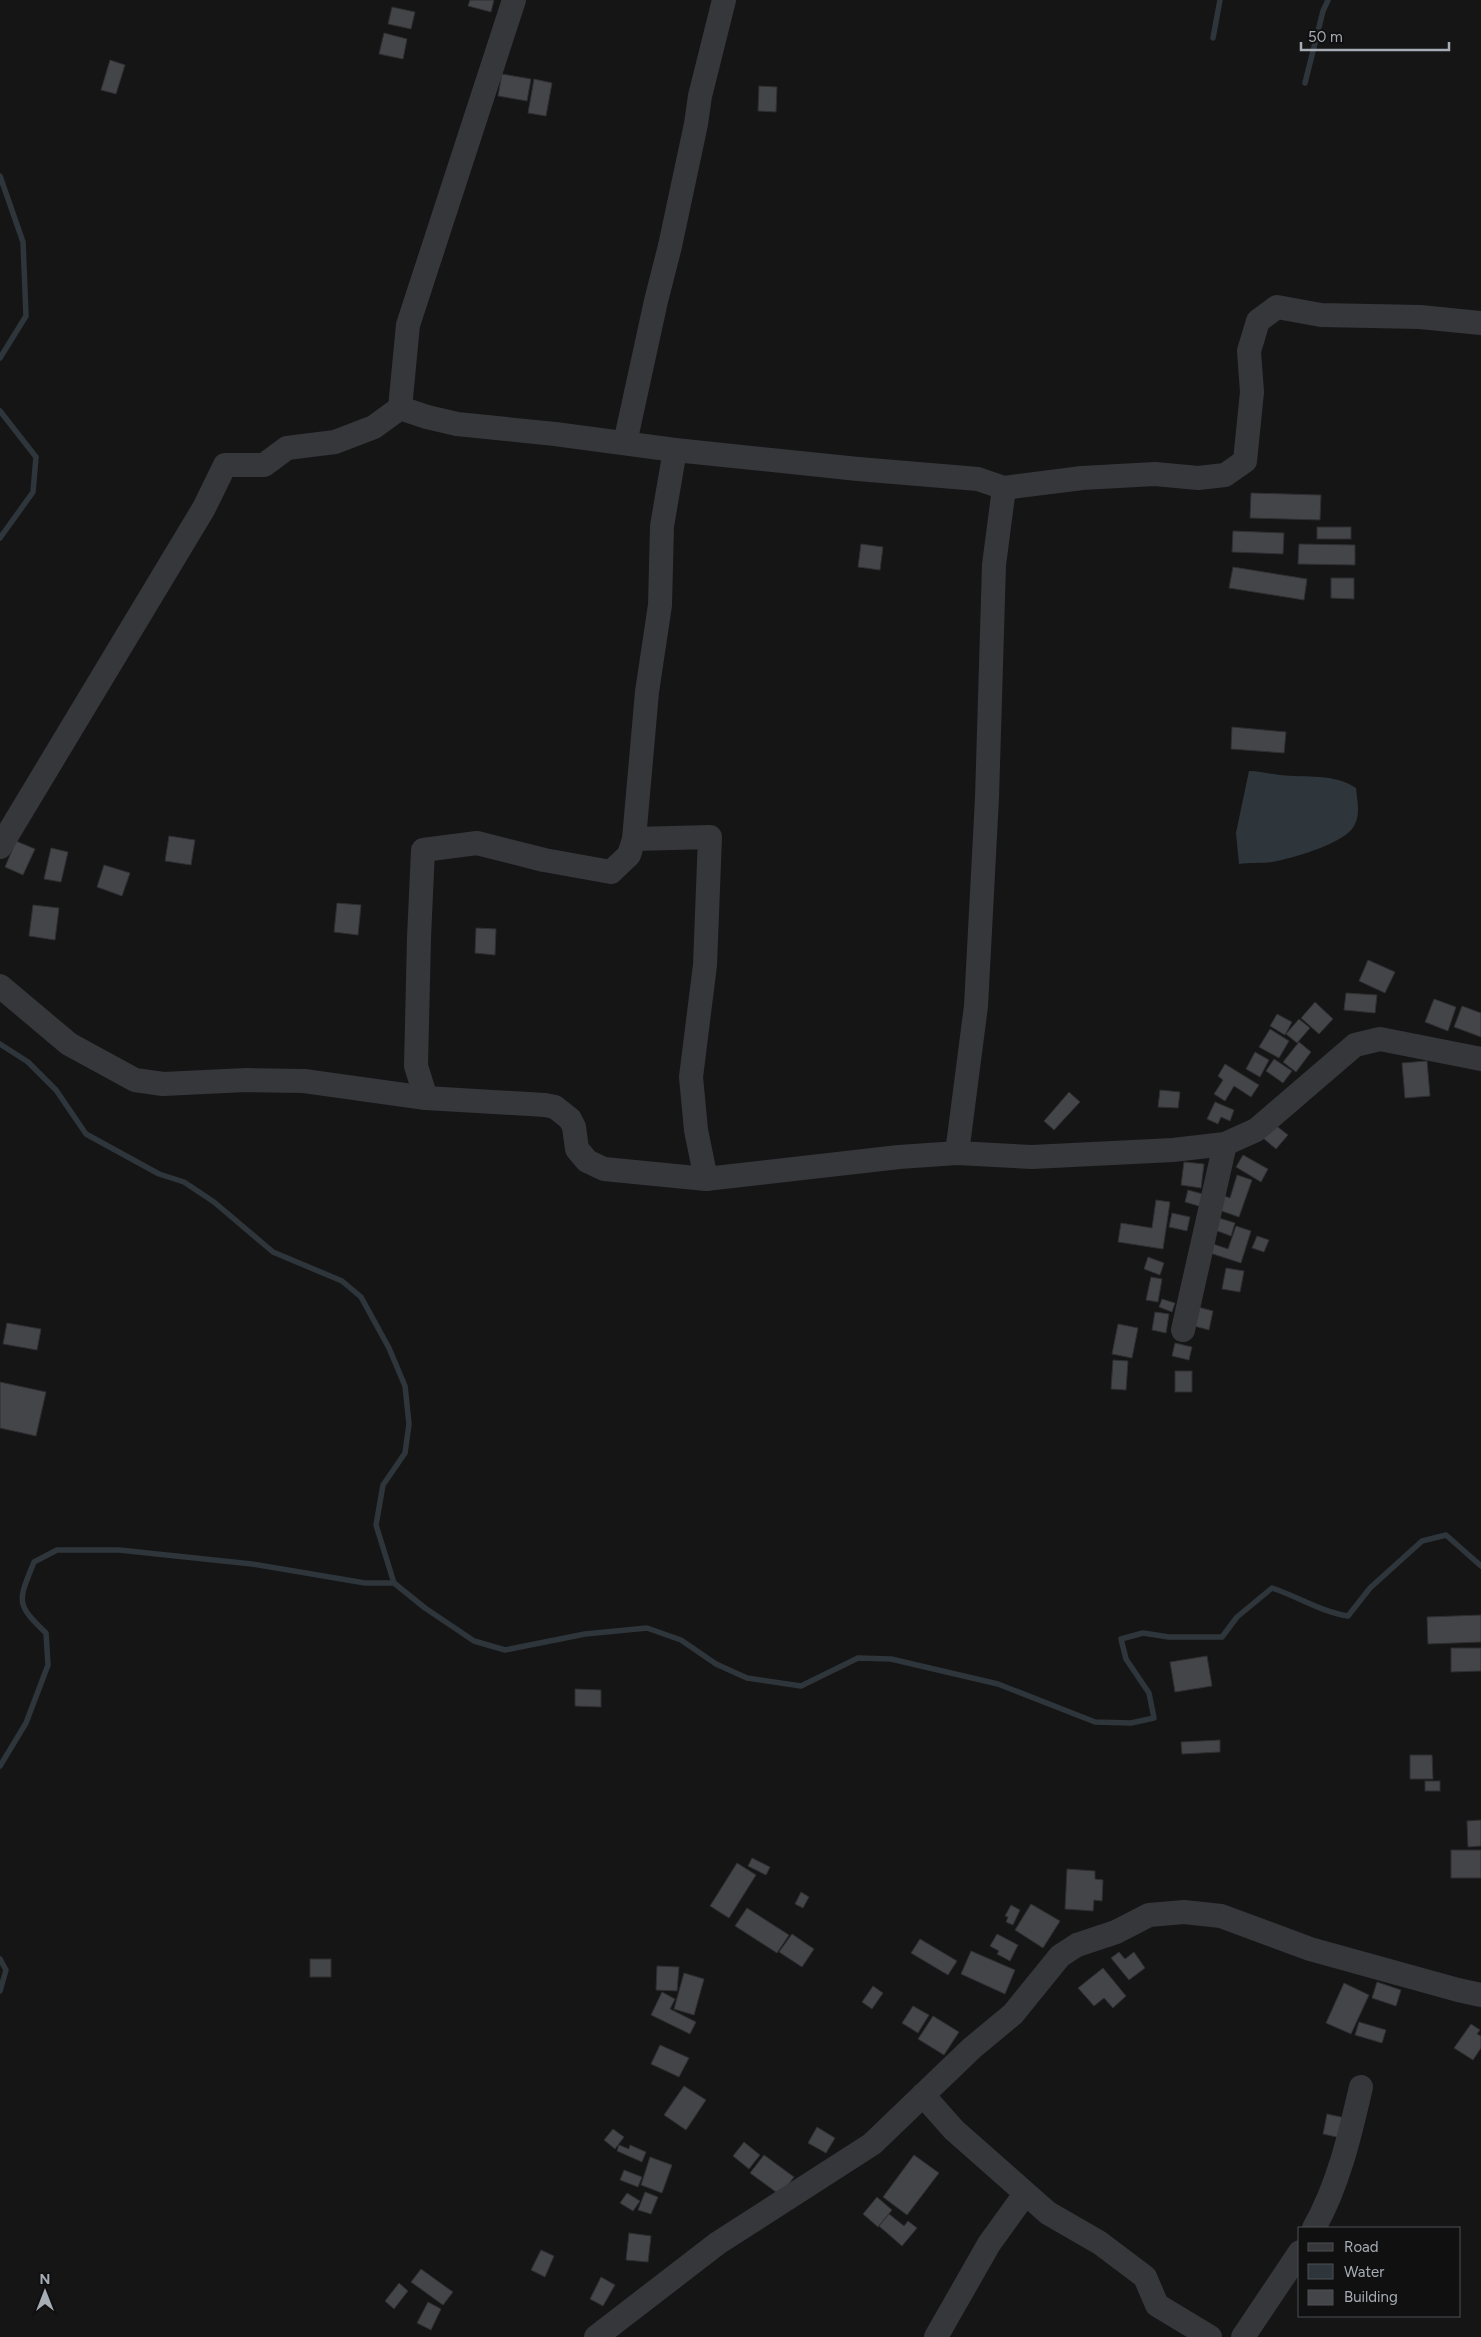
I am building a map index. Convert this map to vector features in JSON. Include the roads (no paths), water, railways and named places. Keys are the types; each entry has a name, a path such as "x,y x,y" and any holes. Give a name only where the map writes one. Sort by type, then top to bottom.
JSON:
{"street":[{"path":"0,847 204,508 225,465 264,465 287,448 335,442 374,427 400,408 408,325 514,0"},
{"path":"625,443 670,246 696,124 700,96 724,0"},
{"path":"400,408 427,418 457,424 675,450 978,479 1004,488 1082,478 1155,474 1198,478 1225,475 1245,461 1252,392 1249,351 1258,321 1277,307 1321,315 1420,317 1481,323"},
{"path":"426,1098 416,1066 419,938 424,850 477,843 544,860 611,872 629,855 634,838 647,692 660,605 662,526 675,450"},
{"path":"957,1153 976,1006 987,798 994,565 1004,488"},
{"path":"634,838 710,837 705,965 691,1077 696,1130 706,1179"},
{"path":"0,986 69,1044 135,1080 163,1084 246,1080 304,1081 426,1098 555,1107 570,1119 574,1127 577,1149 588,1161 604,1169 706,1179 898,1157 957,1153 1032,1157 1173,1150 1226,1144 1256,1130 1355,1045 1380,1039 1481,1059"},
{"path":"1183,1330 1226,1144"},
{"path":"596,2337 718,2243 872,2144 972,2048 1013,2014 1060,1956 1077,1944 1116,1932 1149,1915 1184,1912 1221,1916 1310,1949 1481,1995"},
{"path":"1315,2227 1321,2215 1349,2139 1361,2087"},
{"path":"923,2095 954,2130 1048,2213 1100,2243 1145,2277 1156,2305 1210,2337"},
{"path":"936,2337 989,2244 1025,2194"},
{"path":"1243,2337 1298,2255"}],"water":[{"path":"1249,771 1329,778 1347,783 1356,788 1358,812 1354,826 1341,838 1307,853 1272,862 1239,864 1236,833"}],"waterway":[{"path":"1213,38 1220,0"},
{"path":"1305,83 1323,11 1328,0"},
{"path":"0,176 23,242 26,316 0,358"},
{"path":"0,411 36,457 33,492 0,538"},
{"path":"0,1044 28,1062 56,1090 86,1134 159,1174 184,1182 214,1202 273,1252 342,1281 361,1297 389,1348 405,1386 409,1424 405,1453 383,1485 376,1525 394,1583"},
{"path":"0,1766 26,1723 48,1665 46,1633 24,1607 22,1600 25,1585 34,1562 57,1550 119,1550 252,1564 365,1583 394,1583 425,1608 474,1641 505,1650 585,1634 647,1628 681,1640 716,1664 747,1678 801,1686 858,1658 891,1659 998,1684 1095,1722 1131,1723 1154,1718 1149,1693 1126,1659 1121,1639 1143,1633 1169,1637 1222,1637 1237,1617 1272,1588 1319,1608 1348,1616 1370,1588 1422,1541 1446,1535 1481,1566"},
{"path":"0,1959 6,1970 0,1991"}]}
